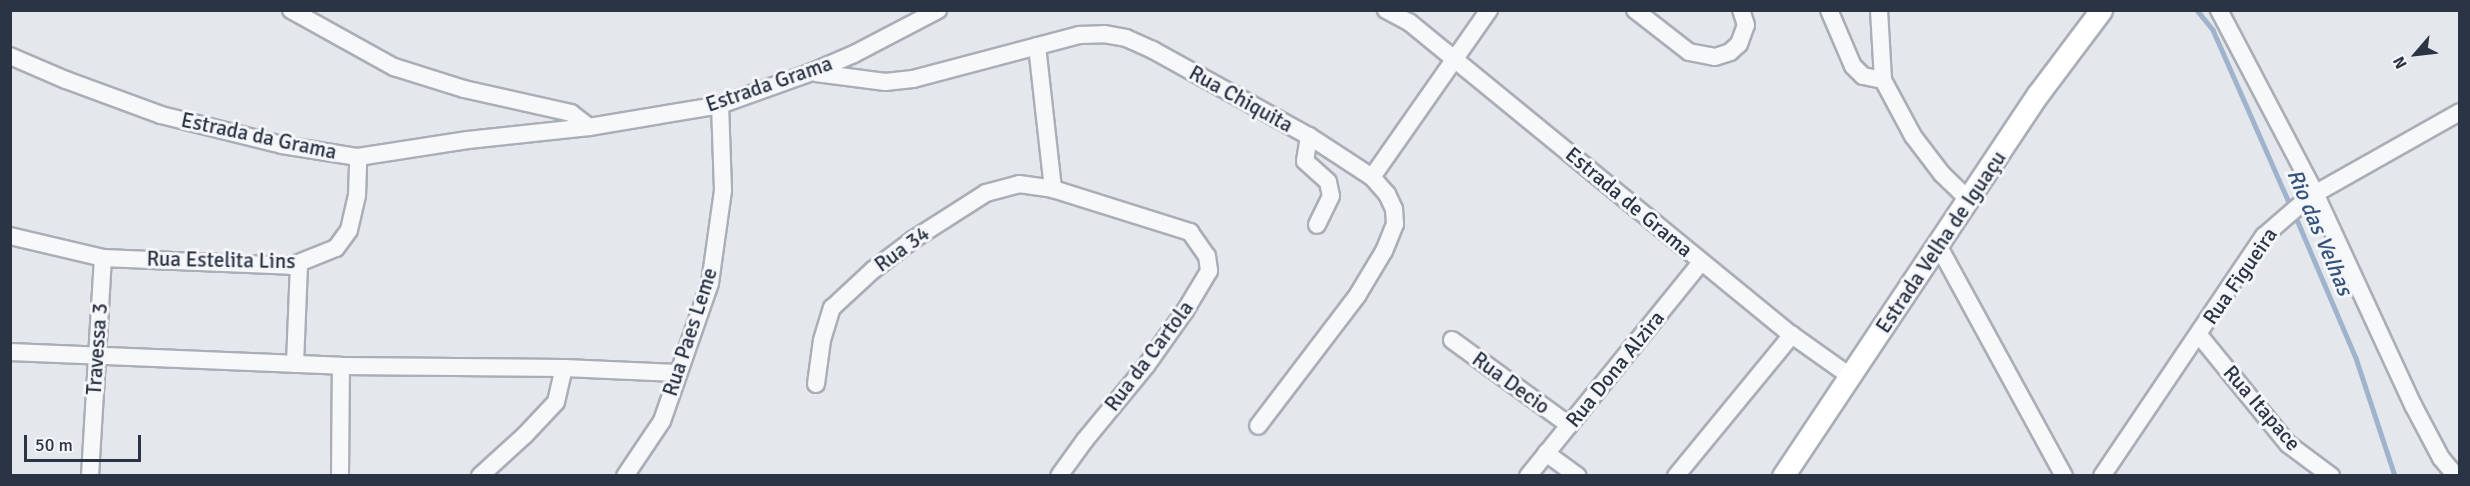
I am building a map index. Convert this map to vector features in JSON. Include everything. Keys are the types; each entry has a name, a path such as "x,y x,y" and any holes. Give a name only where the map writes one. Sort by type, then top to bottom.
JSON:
{"main road":[{"name":"Estrada Velha de Iguaçu","path":"1783,476 2038,94 2101,10"}],"street":[{"path":"291,10 394,68 464,89 571,113 589,127"},
{"name":"Estrada Grama","path":"589,127 720,105 812,72 913,25 938,10"},
{"path":"1386,10 1412,16"},
{"path":"1372,177 1489,10"},
{"path":"1635,10 1689,52 1715,57 1730,52 1739,44 1746,25 1741,10"},
{"path":"1829,10 1853,66 1863,76 1883,80"},
{"path":"1879,10 1883,80 1913,136 1942,174 1969,200"},
{"path":"2219,10 2414,405 2441,458 2456,476"},
{"name":"Estrada de Grama","path":"1412,16 1454,59 1792,335 1851,377"},
{"name":"Rua Chiquita","path":"812,72 894,81 912,79 1080,35 1104,34 1126,38 1153,50 1309,136 1372,177 1387,194 1394,209 1395,224 1384,251 1357,296 1258,426"},
{"path":"1037,46 1053,189"},
{"name":"Estrada da Grama","path":"10,56 66,80 161,115 282,145 358,157 468,140 589,127"},
{"name":"Rua Paes Leme","path":"625,476 662,421 710,283 723,190 720,105"},
{"name":"Rua Figueira","path":"2104,475 2259,243 2285,214 2312,195 2460,112"},
{"path":"1309,136 1305,161 1328,182 1331,196 1317,225"},
{"name":"Rua Estelita Lins","path":"10,236 103,258 291,266 336,248 350,230 357,195 358,157"},
{"name":"Rua 34","path":"816,384 822,340 832,308 873,270 914,239 986,194 1019,184 1053,189 1190,232"},
{"name":"Rua da Cartola","path":"1059,476 1084,440 1146,366 1185,312 1209,271 1206,256 1190,232"},
{"path":"1938,245 2064,476"},
{"name":"Travessa 3","path":"90,476 103,258"},
{"name":"Rua Dona Alzira","path":"1528,476 1701,262"},
{"path":"295,364 299,263"},
{"path":"1676,476 1792,335"},
{"name":"Rua Itapace","path":"2199,335 2288,444 2331,476"},
{"name":"Rua Decio","path":"1452,340 1569,425"},
{"path":"10,352 341,366 564,368 677,374"},
{"path":"340,476 341,366"},
{"path":"480,476 525,435 556,402 564,368"},
{"path":"1546,453 1578,476"}],"waterway":[{"name":"Rio das Velhas","path":"2197,10 2213,30 2291,207"},
{"name":"Rio das Velhas","path":"2295,215 2356,358 2395,476"}]}
